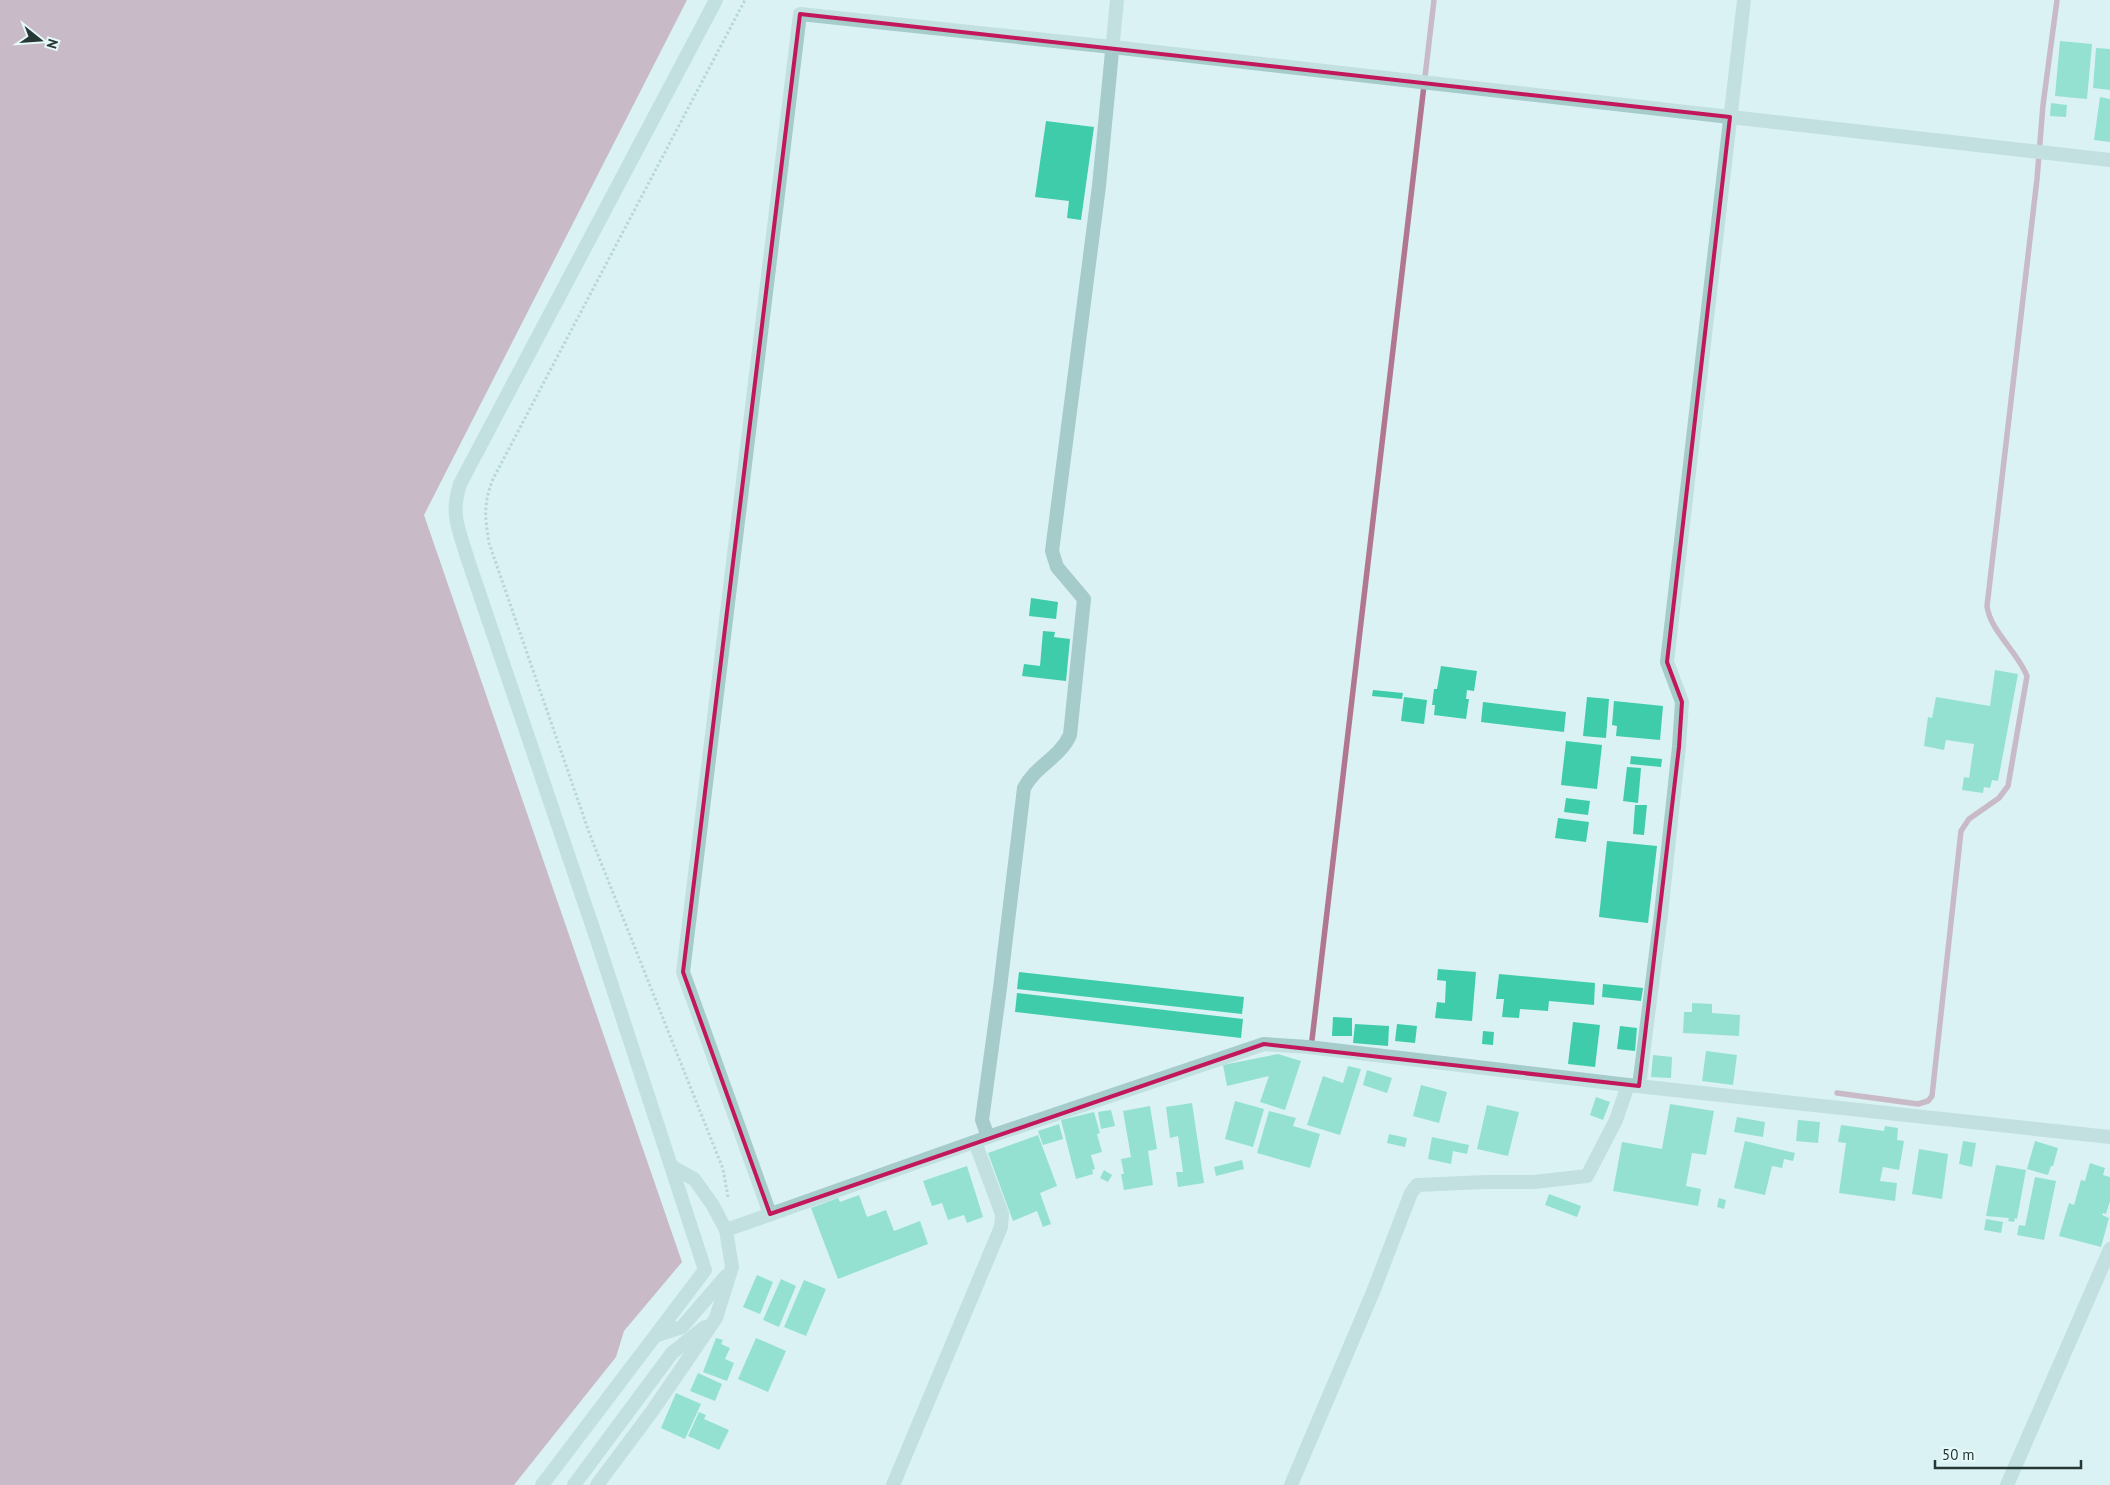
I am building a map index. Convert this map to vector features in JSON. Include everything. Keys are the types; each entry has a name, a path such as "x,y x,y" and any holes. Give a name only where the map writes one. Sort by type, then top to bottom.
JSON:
{"street":[{"path":"542,1485 705,1270 454,515 456,496 460,484 716,0"},
{"path":"893,1485 1001,1227 1002,1214 982,1140 982,1120 1024,788 1030,776 1064,748 1070,735 1084,599 1057,567 1052,551 1099,186 1117,0"},
{"path":"1291,1485 1373,1292 1410,1193 1417,1185 1534,1182 1587,1176 1634,1085 1661,914 1680,747 1682,702 1667,662 1744,0"},
{"path":"770,1214 683,972 800,14 1112,47 2110,160"},
{"path":"726,1230 1264,1044 1308,1047 2110,1137"},
{"path":"597,1485 653,1410 716,1318 732,1267 726,1230 712,1204 694,1179 672,1167"},
{"path":"2007,1485 2110,1249"},
{"path":"656,1335 682,1327 716,1290 732,1267"},
{"path":"574,1485 672,1353 716,1318"}],"path":[{"path":"730,1205 723,1168 587,825 489,543 485,517 486,497 493,479 745,0"}],"highlighted area":[{"path":"800,14 1730,117 1667,662 1682,702 1679,747 1639,1086 1264,1044 770,1214 683,972"}],"shaded area":[{"path":"0,0 687,0 424,515 682,1262 624,1331 616,1357 514,1485 0,1485"}],"building":[{"path":"2060,41 2092,44 2087,99 2055,96"},
{"path":"2096,48 2110,49 2110,90 2093,88"},
{"path":"2100,97 2110,99 2110,142 2094,140"},
{"path":"2051,103 2067,105 2066,117 2050,116"},
{"path":"1046,121 1094,127 1081,220 1067,218 1069,201 1035,197"},
{"path":"1031,598 1058,602 1056,619 1029,616"},
{"path":"1043,631 1055,632 1054,637 1070,639 1066,681 1022,676 1024,664 1040,666"},
{"path":"1441,666 1477,671 1474,691 1467,690 1466,699 1469,699 1466,719 1434,715 1435,705 1432,705 1434,689 1437,689"},
{"path":"1995,670 2018,674 1998,781 1992,780 1990,788 1984,787 1983,793 1962,790 1964,777 1969,778 1974,744 1946,740 1944,750 1924,746 1928,717 1932,718 1936,697 1990,706"},
{"path":"1373,690 1403,693 1402,699 1372,696"},
{"path":"1404,697 1427,700 1424,724 1401,721"},
{"path":"1587,697 1609,699 1606,738 1583,736"},
{"path":"1614,701 1663,706 1660,740 1616,736 1617,726 1612,725"},
{"path":"1483,702 1566,712 1564,732 1481,722"},
{"path":"1566,741 1602,745 1597,789 1561,785"},
{"path":"1631,756 1662,759 1661,767 1630,764"},
{"path":"1627,767 1641,768 1638,803 1623,801"},
{"path":"1566,798 1590,801 1588,815 1564,812"},
{"path":"1635,805 1647,805 1644,835 1633,834"},
{"path":"1558,818 1589,822 1586,842 1555,838"},
{"path":"1607,841 1657,846 1648,923 1599,917"},
{"path":"1438,969 1476,972 1472,1021 1435,1018 1437,1002 1445,1003 1446,981 1437,980"},
{"path":"1019,972 1244,997 1242,1014 1017,989"},
{"path":"1499,974 1595,983 1594,1005 1549,1001 1548,1011 1520,1009 1519,1018 1502,1017 1504,999 1496,999"},
{"path":"1603,984 1643,988 1641,1001 1602,997"},
{"path":"1017,993 1243,1019 1241,1038 1015,1012"},
{"path":"1692,1003 1712,1004 1712,1013 1740,1015 1739,1036 1683,1033 1684,1012 1692,1012"},
{"path":"1333,1017 1352,1018 1352,1036 1332,1036"},
{"path":"1573,1022 1600,1025 1595,1067 1568,1064"},
{"path":"1355,1024 1389,1026 1388,1046 1353,1043"},
{"path":"1397,1024 1417,1026 1415,1043 1395,1041"},
{"path":"1620,1026 1637,1028 1635,1051 1617,1049"},
{"path":"1483,1031 1494,1032 1493,1045 1482,1044"},
{"path":"1706,1051 1737,1055 1733,1085 1702,1081"},
{"path":"1278,1054 1301,1061 1285,1110 1260,1102 1269,1076 1227,1086 1223,1065"},
{"path":"1653,1055 1672,1057 1671,1078 1651,1077"},
{"path":"1348,1066 1361,1069 1340,1135 1307,1125 1323,1076 1343,1083"},
{"path":"1367,1070 1392,1078 1387,1093 1363,1085"},
{"path":"1421,1085 1447,1092 1439,1123 1413,1116"},
{"path":"1596,1097 1610,1102 1603,1120 1590,1115"},
{"path":"1235,1101 1264,1109 1253,1147 1225,1139"},
{"path":"1192,1103 1204,1183 1178,1187 1176,1172 1183,1172 1178,1136 1170,1138 1166,1107"},
{"path":"1670,1104 1714,1111 1706,1155 1692,1153 1686,1186 1701,1189 1698,1206 1613,1191 1622,1142 1662,1149"},
{"path":"1487,1105 1519,1112 1508,1156 1477,1149"},
{"path":"1150,1106 1157,1149 1148,1151 1153,1185 1124,1190 1121,1174 1124,1174 1121,1159 1131,1157 1123,1111"},
{"path":"1111,1110 1115,1126 1101,1129 1098,1112"},
{"path":"1269,1111 1296,1118 1293,1126 1320,1134 1310,1168 1257,1153"},
{"path":"1094,1112 1100,1133 1097,1134 1102,1152 1091,1155 1095,1169 1092,1170 1093,1174 1076,1179 1061,1120"},
{"path":"1737,1117 1765,1122 1763,1137 1734,1132"},
{"path":"1798,1120 1820,1122 1818,1143 1796,1141"},
{"path":"1059,1124 1063,1139 1043,1145 1038,1131"},
{"path":"1841,1125 1884,1131 1885,1126 1898,1128 1897,1140 1904,1141 1899,1170 1883,1167 1880,1181 1897,1183 1895,1201 1839,1193 1846,1143 1838,1142"},
{"path":"1389,1134 1407,1138 1405,1147 1387,1143"},
{"path":"1038,1135 1057,1186 1040,1193 1051,1224 1043,1227 1037,1211 1013,1221 988,1153"},
{"path":"1432,1137 1469,1145 1467,1154 1453,1151 1451,1164 1428,1159"},
{"path":"1745,1141 1795,1153 1793,1161 1784,1159 1782,1168 1772,1166 1765,1195 1734,1188"},
{"path":"1963,1141 1976,1143 1972,1167 1959,1164"},
{"path":"2035,1141 2058,1148 2053,1166 2051,1166 2048,1175 2027,1169"},
{"path":"1919,1149 1948,1154 1942,1199 1912,1194"},
{"path":"1242,1160 1244,1169 1216,1176 1214,1167"},
{"path":"2090,1163 2105,1168 2103,1175 2110,1177 2110,1201 2106,1214 2103,1213 2102,1215 2109,1218 2101,1247 2059,1236 2069,1203 2074,1205 2081,1180 2085,1181"},
{"path":"1996,1165 2026,1170 2017,1219 2015,1218 2014,1222 2008,1221 2009,1218 1986,1216"},
{"path":"967,1166 983,1217 967,1223 964,1215 948,1220 942,1203 932,1206 923,1181"},
{"path":"1104,1170 1112,1175 1108,1182 1100,1178"},
{"path":"2035,1177 2056,1181 2044,1240 2017,1235 2019,1225 2025,1226"},
{"path":"1549,1194 1581,1206 1577,1217 1545,1205"},
{"path":"859,1195 867,1217 886,1210 894,1231 920,1221 928,1244 838,1279 811,1208 838,1198 840,1202"},
{"path":"1719,1198 1726,1200 1724,1209 1717,1207"},
{"path":"1986,1219 2003,1222 2001,1233 1984,1230"},
{"path":"757,1275 773,1282 760,1314 743,1307"},
{"path":"781,1279 796,1286 779,1327 763,1320"},
{"path":"804,1280 826,1289 806,1336 784,1327"},
{"path":"716,1338 723,1340 721,1344 730,1348 725,1359 734,1363 727,1381 703,1372"},
{"path":"756,1338 786,1351 768,1392 738,1379"},
{"path":"698,1373 722,1384 715,1401 690,1391"},
{"path":"676,1393 701,1404 685,1439 661,1428"},
{"path":"699,1412 706,1415 704,1419 729,1430 719,1450 688,1436"}],"waterway":[{"path":"1312,1040 1434,0"},
{"path":"1837,1093 1918,1104 1928,1101 1932,1096 1961,831 1969,819 1999,798 2008,786 2027,676 2023,667 1993,624 1987,606 2037,179 2043,105 2057,0"}]}
